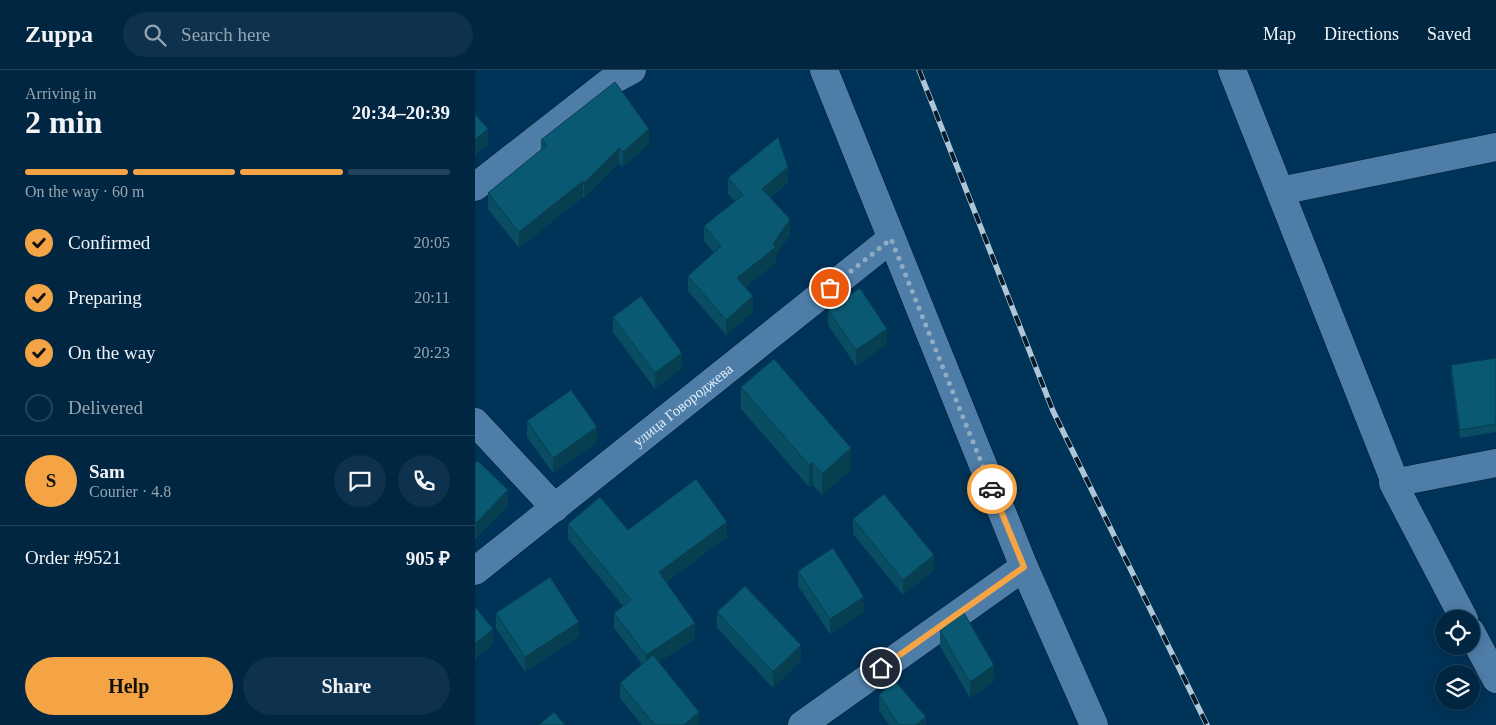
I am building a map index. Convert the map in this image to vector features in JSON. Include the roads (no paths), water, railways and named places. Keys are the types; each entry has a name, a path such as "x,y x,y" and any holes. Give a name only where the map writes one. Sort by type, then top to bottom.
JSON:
{"street":[{"path":"475,186 608,83 632,70"},
{"path":"824,70 1024,567 1094,725"},
{"path":"1232,70 1395,482 1393,483 1459,610"},
{"path":"1280,191 1496,147"},
{"name":"улица Говороджева","path":"475,571 891,239"},
{"path":"475,422 555,508"},
{"path":"1395,482 1496,462"},
{"path":"802,725 1024,567"},
{"path":"1480,649 1496,679"}],"railway":[{"path":"919,70 1053,411 1207,725"}]}
